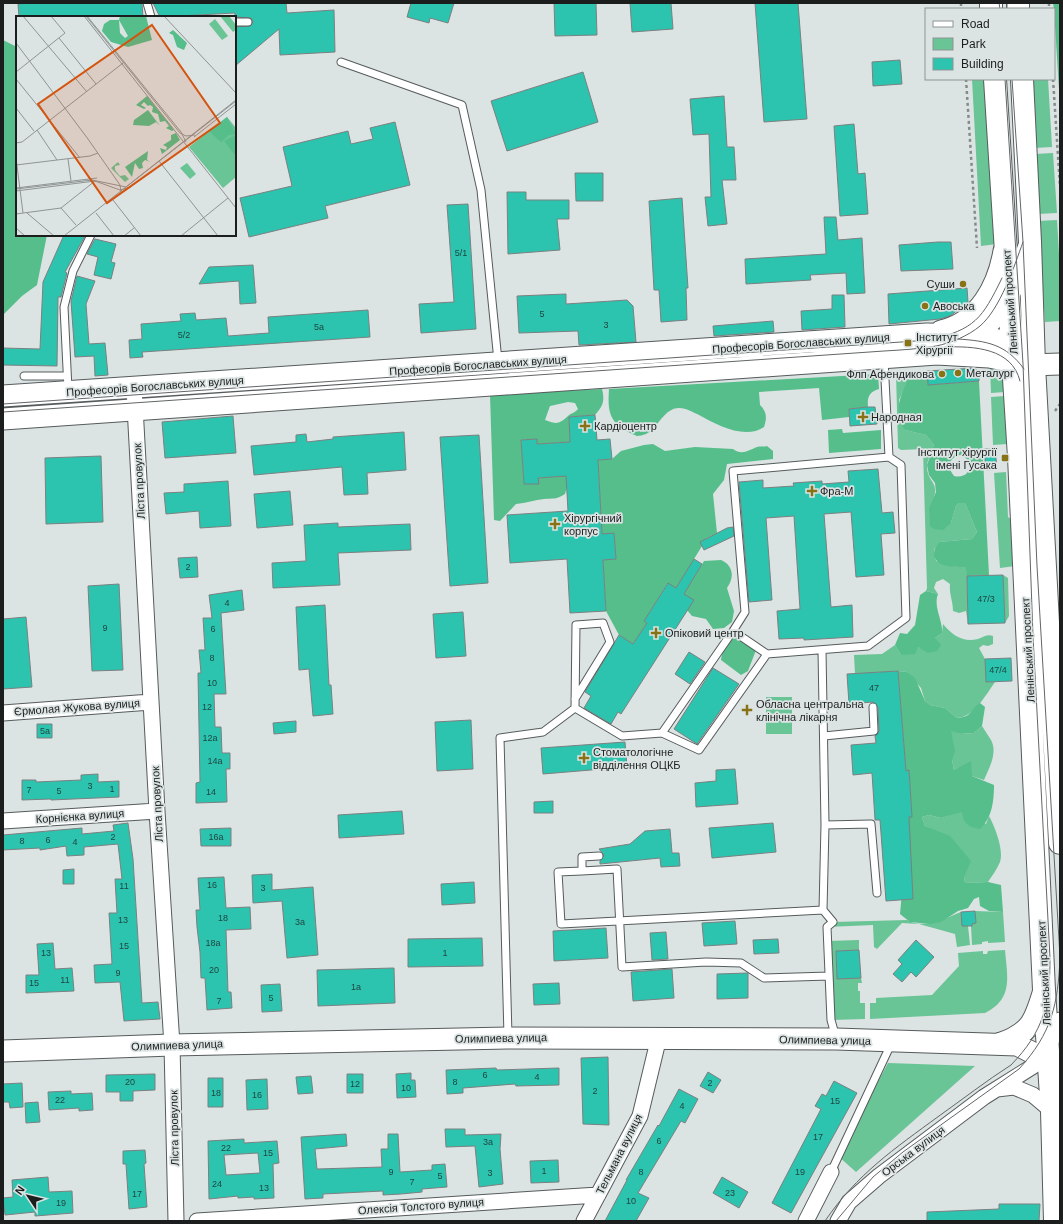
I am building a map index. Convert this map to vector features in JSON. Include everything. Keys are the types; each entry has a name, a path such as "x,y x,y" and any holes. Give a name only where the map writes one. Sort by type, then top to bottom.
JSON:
{"main road":[{"name":"Ленінський проспект","path":"995,80 1008,295 1034,359 1027,636 1047,1062 1052,1111 1055,1221"},
{"name":"Ленінський проспект","path":"1022,80 1034,359 1054,635 1060,843"}],"street":[{"path":"937,354 962,346 978,335 996,316 1008,295 1030,242"},
{"path":"927,334 944,331 960,325 980,309 1002,266 1006,243"},
{"name":"Професорів Богославських вулиця","path":"3,418 135,410 884,348 927,334 978,335 1034,359"},
{"name":"Професорів Богославських вулиця","path":"3,396 67,384 134,388 498,363 884,348 937,354"},
{"path":"937,354 1034,359"},
{"name":"Ліста провулок","path":"134,388 157,811 172,1045 176,1221"},
{"path":"1027,636 1054,635"},
{"name":"Єрмолая Жукова вулиця","path":"3,712 152,702"},
{"name":"Корнієнка вулиця","path":"3,821 157,811"},
{"path":"999,1044 1020,1035 1027,1028 1039,1007 1044,990"},
{"path":"999,1044 1022,1054 1047,1062 1060,1020"},
{"name":"Олимпиева улица","path":"3,1051 172,1045 508,1038 659,1037 836,1039 999,1044"},
{"name":"Тельмана вулиця","path":"584,1221 640,1116 659,1037"},
{"name":"Орська вулиця","path":"838,1221 849,1202 879,1176 996,1089 1047,1062"},
{"path":"996,1089 1014,1087 1033,1095 1052,1111"},
{"path":"806,1221 831,1172"},
{"name":"Олексія Толстого вулиця","path":"197,1221 598,1195"},
{"path":"849,1202 850,1221"}],"lane":[{"path":"148,3 152,16"},
{"path":"236,22 248,22"},
{"path":"341,62 462,105 481,190 498,363"},
{"path":"24,376 67,384 64,307 73,272 91,236"},
{"path":"884,348 889,457"},
{"path":"662,733 745,612 733,471 889,457 900,465 906,618 868,646 822,650 767,654 733,631"},
{"path":"575,699 610,642 603,623 576,626 575,699 575,708"},
{"path":"822,650 825,825 823,910 834,922 827,927 831,1020 836,1039"},
{"path":"575,708 622,736 662,733 699,750 767,654"},
{"path":"824,736 874,731 873,707"},
{"path":"508,1038 500,738 543,732 575,708"},
{"path":"825,825 872,824 877,893"},
{"path":"582,871 582,857 600,856"},
{"path":"823,910 620,920 561,924 558,872 617,869 620,920 622,967 706,962 741,963 764,978 829,976"},
{"path":"831,1172 892,1041"}],"path":[{"path":"966,80 977,248"},
{"path":"1053,80 1060,187"}],"green space":[{"path":"1053,3 1060,3 1060,106 1055,8"},
{"path":"3,40 16,46 16,236 47,236 37,285 22,296 3,315"},
{"path":"972,80 987,80 997,244 981,246"},
{"path":"1030,80 1048,80 1052,147 1034,148"},
{"path":"1053,153 1057,213 1038,214 1035,154"},
{"path":"1057,220 1060,271 1060,321 1045,322 1038,221"},
{"path":"990,368 995,368 1001,372 1005,383 1005,392 991,393"},
{"path":"927,371 928,385 979,381 989,575 967,576 966,567 947,566 935,559 934,551 939,542 972,539 977,532 965,503 959,503 956,506 951,523 943,530 934,529 930,526 929,507 936,492 935,483 929,475 927,465 934,445 926,435 905,430 899,415 900,401 904,387 911,372","holes":["960,455 965,458 970,465 968,472 964,475 954,476 948,467 950,462 952,459"]},
{"path":"911,372 899,400 905,430 926,435 934,445 927,466 929,477 935,488 933,499 929,507 951,523 956,506 959,503 965,503 977,532 972,539 939,542 934,550 936,561 957,567 967,567 968,624 966,611 959,613 953,611 950,584 943,579 936,582 934,588 938,594 926,591 923,449 901,450 898,448 896,373"},
{"path":"878,374 879,389 869,395 868,407 849,409 849,417 822,420 819,388 759,392 760,405 766,415 765,424 764,427 756,431 748,432 740,432 722,427 689,410 679,408 669,411 646,434 637,436 621,428 616,423 612,418 609,406 609,389"},
{"path":"602,389 603,397 602,406 595,415 569,417 570,442 537,444 537,439 521,440 524,484 538,483 538,478 563,476 573,466 565,494 557,498 541,499 516,504 500,521 494,520 490,395","holes":["568,402 575,403 578,409 562,421 555,423 545,420 550,406"]},
{"path":"1005,396 1007,444 993,445 991,397"},
{"path":"842,429 843,433 881,430 881,449 829,453 828,430"},
{"path":"653,444 665,451 695,447 733,449 742,452 757,447 767,446 773,451 773,459 727,464 724,480 713,494 717,533 707,538 676,588 667,584 644,621 647,623 633,644 619,635 606,611 603,560 616,559 614,534 602,534 598,460 612,459 621,451"},
{"path":"1006,472 1008,517 1013,521 1015,566 1000,568 994,473"},
{"path":"721,560 728,565 732,572 730,584 727,588 734,611 732,622 724,628 713,629 706,619 692,616 687,610 693,600 684,594 704,561"},
{"path":"1003,575 1008,578 1009,616 1005,623"},
{"path":"926,591 938,594 937,609 942,633 935,638 941,645 937,651 928,653 918,647 915,654 901,655 895,645 900,633 907,634 915,625 920,595"},
{"path":"943,624 954,635 967,640 978,639 991,635 993,636 993,644 988,646 983,645 979,648 985,659 986,682 995,682 979,705 969,714 957,718 945,708 930,705 925,701 921,688 907,672 898,671 855,674 854,655 882,654 895,645 901,655 918,647 924,649 942,633"},
{"path":"736,637 756,650 748,671 741,675 721,660 722,653 730,641"},
{"path":"898,671 907,672 915,678 925,701 930,705 945,708 957,718 968,715 980,703 985,707 982,726 974,733 960,734 951,731 955,751 952,760 954,770 971,761 972,776 994,785 992,809 987,820 980,829 967,824 962,812 941,818 929,815 922,817 925,826 950,836 971,861 964,877 965,883 988,882 1001,885 1003,912 989,911 980,906 979,897 974,899 968,908 958,911 941,922 930,924 910,922 900,914 909,817 912,817 909,771 906,771"},
{"path":"766,697 792,697 792,734 766,734"},
{"path":"982,726 991,740 994,750 992,760 984,780 972,776 961,767 954,770 950,730 960,734 974,733"},
{"path":"963,811 986,824 989,816 994,826 1000,845 1001,857 999,865 988,882 965,883 964,877 933,830 925,826 922,817 929,815 941,818"},
{"path":"975,911 1003,912 1005,942 988,943 988,941 982,942 982,944 972,945 971,926 972,924 976,923"},
{"path":"961,912 962,924 968,926 970,945 957,947 955,934 919,924 902,923 877,949 874,947 873,925 827,927 833,922 907,920 921,924 942,920"},
{"path":"859,940 859,950 836,951 837,978 861,978 862,983 858,983 858,991 860,991 860,1003 865,1003 865,1019 831,1020 828,941"},
{"path":"1005,950 1007,986 1005,994 1001,1001 985,1013 870,1019 870,1003 876,1003 876,998 932,995 959,966 958,953 983,951 983,954 987,954 988,951"},
{"path":"888,1063 975,1066 856,1172 838,1156"}],"building":[{"path":"142,3 143,16 19,16 18,4"},
{"path":"153,3 286,3 287,13 334,10 335,52 280,55 279,29 236,65 236,27 250,26 253,22 251,18 236,17 235,13 160,16"},
{"path":"411,3 454,3 448,23 430,18 429,23 407,17"},
{"path":"554,3 596,3 597,35 555,36"},
{"path":"630,3 671,3 673,29 632,32"},
{"path":"755,3 798,3 807,119 764,122"},
{"path":"900,60 902,84 873,86 872,62"},
{"path":"583,72 598,122 507,151 491,101"},
{"path":"724,96 727,147 734,147 736,180 722,180 727,224 708,226 705,197 711,197 709,134 693,135 690,99"},
{"path":"395,122 410,185 325,206 328,218 249,237 240,198 292,186 283,147 348,131 351,144 373,139 370,128"},
{"path":"854,124 858,174 865,173 868,214 840,216 834,126"},
{"path":"575,173 603,173 603,201 576,201"},
{"path":"507,192 526,192 526,200 569,200 569,219 557,219 560,250 508,254"},
{"path":"682,198 688,288 686,288 687,320 661,322 659,290 654,290 649,201"},
{"path":"468,204 476,329 421,333 419,304 454,302 447,205"},
{"path":"824,217 836,217 838,240 862,238 865,293 847,294 846,273 810,275 811,280 746,284 745,259 826,254"},
{"path":"64,236 85,236 65,272 67,273 61,297 58,297 57,366 3,365 3,348 40,349 43,282"},
{"path":"95,239 116,244 111,262 115,263 111,279 94,275 98,257 87,254"},
{"path":"951,242 953,269 901,271 899,245"},
{"path":"253,265 256,303 240,304 239,281 199,284 209,267"},
{"path":"77,276 95,281 86,304 89,344 105,343 108,375 95,376 94,356 75,357 71,301"},
{"name":"Авоська","path":"967,288 968,302 950,316 940,319 889,324 888,294"},
{"path":"566,294 566,304 627,300 633,306 636,342 579,345 578,331 519,333 517,296"},
{"path":"832,295 844,295 845,327 802,330 801,311 832,309"},
{"path":"368,310 370,337 142,352 143,357 130,358 129,340 142,339 141,324 181,321 180,314 195,313 196,320 226,318 228,336 269,333 268,317"},
{"path":"773,321 774,332 714,336 713,326"},
{"path":"975,368 979,373 979,381 928,385 927,371"},
{"path":"875,407 877,424 850,426 849,409"},
{"name":"Хірургічний корпус","path":"595,415 597,440 610,439 612,459 598,460 602,534 614,533 616,559 603,560 606,611 570,613 567,559 510,563 507,515 568,511 566,476 538,478 539,484 524,484 521,440 537,439 537,444 570,442 569,417"},
{"path":"233,416 236,453 165,458 162,422"},
{"path":"404,432 406,470 367,473 368,494 344,495 342,467 254,475 251,446 296,442 296,435 306,434 307,442 333,439 333,437"},
{"path":"479,435 488,583 450,586 440,437"},
{"path":"995,448 997,469 986,470 984,449"},
{"path":"101,456 103,522 46,524 45,458"},
{"path":"878,469 882,513 893,512 895,533 881,534 884,575 856,577 851,512 824,514 831,607 852,605 853,637 804,640 804,638 779,639 777,611 800,609 794,516 766,518 772,600 749,602 739,482 763,480 763,488 794,486 793,483 822,481 822,484 849,482 848,471"},
{"path":"228,481 231,526 200,528 199,511 166,514 164,493 184,492 184,484"},
{"path":"290,491 293,525 257,528 254,494"},
{"path":"338,523 338,527 410,524 411,550 338,553 340,585 273,588 272,563 306,561 304,525"},
{"path":"733,527 734,536 704,550 700,542 727,528"},
{"path":"197,557 198,577 180,578 178,558"},
{"path":"694,559 702,564 684,594 694,600 621,714 618,712 611,724 584,708 591,696 585,692 619,635 633,644 647,623 644,621 668,583 676,588"},
{"path":"1003,575 1005,623 968,624 967,576"},
{"path":"119,584 123,670 92,671 88,586"},
{"path":"242,590 244,610 221,613 226,694 214,694 215,727 221,727 222,753 230,753 230,769 226,769 227,802 196,803 196,783 200,782 198,673 201,673 199,650 205,650 203,618 212,618 209,595"},
{"path":"325,605 329,685 331,685 333,714 313,716 309,669 299,670 296,607"},
{"path":"463,612 466,656 436,658 433,614"},
{"path":"26,617 32,687 3,689 3,619"},
{"path":"689,652 705,662 690,684 675,674"},
{"path":"1011,658 1012,681 986,682 985,659"},
{"path":"713,668 739,684 697,744 674,729"},
{"path":"898,671 906,771 909,770 912,817 909,817 913,899 886,901 880,820 875,820 872,773 853,775 851,745 876,743 875,736 879,731 878,707 873,702 849,704 847,674"},
{"path":"471,720 473,769 437,771 435,722"},
{"path":"296,721 296,732 274,734 273,723"},
{"path":"37,724 52,724 52,738 37,738"},
{"name":"Стоматологічне відділення ОЦКБ","path":"625,742 627,767 543,774 541,748"},
{"path":"735,769 738,804 696,807 695,783 716,781 716,770"},
{"path":"98,774 98,782 119,781 119,797 22,800 22,780 36,780 36,782 81,780 81,775"},
{"path":"553,801 553,813 534,813 534,802"},
{"path":"402,811 404,834 339,838 338,815"},
{"path":"128,823 133,859 142,1003 158,1002 160,1019 124,1021 120,982 95,983 94,965 112,964 109,913 117,913 115,879 122,879 118,844 84,847 84,855 67,856 66,846 40,850 40,848 3,850 3,835 82,828 82,834 114,831 113,825"},
{"path":"773,823 776,852 712,858 709,828"},
{"path":"231,828 231,846 201,846 200,829"},
{"path":"670,829 672,853 679,853 680,866 661,867 660,858 600,864 600,861 604,855 599,849 630,844 645,831"},
{"path":"74,869 74,884 63,884 63,870"},
{"path":"272,874 272,890 313,887 318,955 287,958 282,901 253,903 252,875"},
{"path":"224,877 226,908 250,907 251,929 226,930 228,992 231,992 232,1008 207,1010 205,978 201,978 197,927 196,910 200,910 198,878"},
{"path":"474,882 475,903 442,905 441,884"},
{"path":"975,911 976,923 972,924 972,926 962,926 961,912"},
{"path":"735,921 737,944 704,946 702,923"},
{"path":"606,928 608,958 554,961 553,931"},
{"path":"666,932 668,959 652,960 650,933"},
{"path":"482,938 483,966 408,967 408,939"},
{"path":"778,939 779,953 754,954 753,940"},
{"path":"916,940 934,957 916,977 911,972 902,982 893,974 902,964 898,960"},
{"path":"53,943 55,969 72,968 74,991 26,993 26,975 39,975 37,944"},
{"path":"859,950 861,978 837,979 836,951"},
{"path":"394,968 395,1003 318,1006 317,970"},
{"path":"672,969 674,998 633,1001 631,972"},
{"path":"748,973 748,998 717,999 717,974"},
{"path":"559,983 560,1004 534,1005 533,984"},
{"path":"280,984 282,1011 262,1012 261,985"},
{"path":"608,1057 609,1125 583,1124 581,1058"},
{"path":"496,1068 497,1070 559,1068 559,1085 516,1086 515,1084 463,1088 463,1093 447,1094 446,1070"},
{"path":"708,1072 721,1080 713,1093 700,1086"},
{"path":"411,1073 411,1080 415,1080 416,1097 397,1098 396,1074"},
{"path":"155,1074 155,1090 133,1091 133,1101 120,1101 120,1092 106,1092 106,1075"},
{"path":"347,1074 363,1074 363,1093 347,1093"},
{"path":"311,1076 313,1093 298,1094 296,1077"},
{"path":"208,1078 223,1078 223,1107 208,1107"},
{"path":"267,1079 268,1109 247,1110 246,1080"},
{"path":"834,1081 857,1093 791,1213 772,1203 821,1109 815,1106 822,1094 826,1096"},
{"path":"22,1083 23,1107 10,1108 9,1102 3,1102 3,1084"},
{"path":"679,1089 698,1099 685,1123 681,1121 638,1193 649,1198 636,1221 605,1221 626,1180 658,1125 659,1126"},
{"path":"71,1091 71,1094 92,1093 93,1110 79,1111 79,1108 49,1110 48,1092"},
{"path":"38,1102 40,1122 26,1123 25,1103"},
{"path":"445,1129 465,1129 465,1135 501,1134 500,1149 503,1184 479,1187 475,1146 446,1147"},
{"path":"346,1134 347,1146 315,1149 317,1169 382,1167 381,1149 388,1149 388,1134 398,1134 400,1172 432,1170 432,1165 445,1164 447,1187 422,1189 422,1192 401,1194 383,1195 383,1191 323,1194 323,1198 305,1199 301,1137"},
{"path":"244,1139 244,1143 277,1141 279,1163 273,1164 274,1198 254,1199 254,1197 238,1198 238,1196 209,1199 208,1141","holes":["258,1153 260,1173 226,1175 224,1155"]},
{"path":"145,1150 146,1163 144,1164 147,1207 129,1209 126,1164 123,1164 123,1151"},
{"path":"558,1160 559,1182 531,1183 530,1161"},
{"path":"48,1177 49,1192 72,1191 73,1213 35,1216 35,1212 5,1215 3,1198 13,1197 12,1180"},
{"path":"722,1177 748,1192 739,1208 713,1193"},
{"path":"999,1204 1040,1204 1039,1221 927,1221 927,1212 999,1209"}],"tram line":[{"path":"999,3 1000,8"},
{"path":"1007,3 1007,8"},
{"path":"825,1221 850,1189 877,1163 922,1128 1011,1065 1022,1053 1038,1028 1043,1016 1049,989 1050,958 1033,636 1023,364 1005,80"},
{"path":"1012,80 1023,242 1037,566 1060,957"},
{"path":"3,412 903,350 936,346 965,336 975,330 987,319 1006,287 1023,242"},
{"path":"3,404 930,340 957,331 975,320 989,303 1002,278"},
{"path":"958,339 978,341 995,345 1010,354 1024,369"},
{"path":"945,347 968,347 990,351 1000,355 1016,370 1020,381"},
{"path":"836,1221 873,1177 903,1152 1019,1069 1039,1043 1051,1017 1055,1004 1060,958"}],"place":[{"name":"Суши","path":"963,284"},
{"name":"Авоська","path":"925,306"},
{"name":"Інститут Хірургії","path":"908,343"},
{"name":"Металург","path":"958,373"},
{"name":"Флп Афендикова","path":"942,374"},
{"name":"Народная","path":"863,417"},
{"name":"Кардіоцентр","path":"585,426"},
{"name":"Інститут хірургії імені Гусака","path":"1005,458"},
{"name":"Фра-М","path":"812,491"},
{"name":"Хірургічний корпус","path":"555,524"},
{"name":"Опіковий центр","path":"656,633"},
{"name":"Обласна центральна клінічна лікарня","path":"747,710"},
{"name":"Стоматологічне відділення ОЦКБ","path":"584,758"}]}
